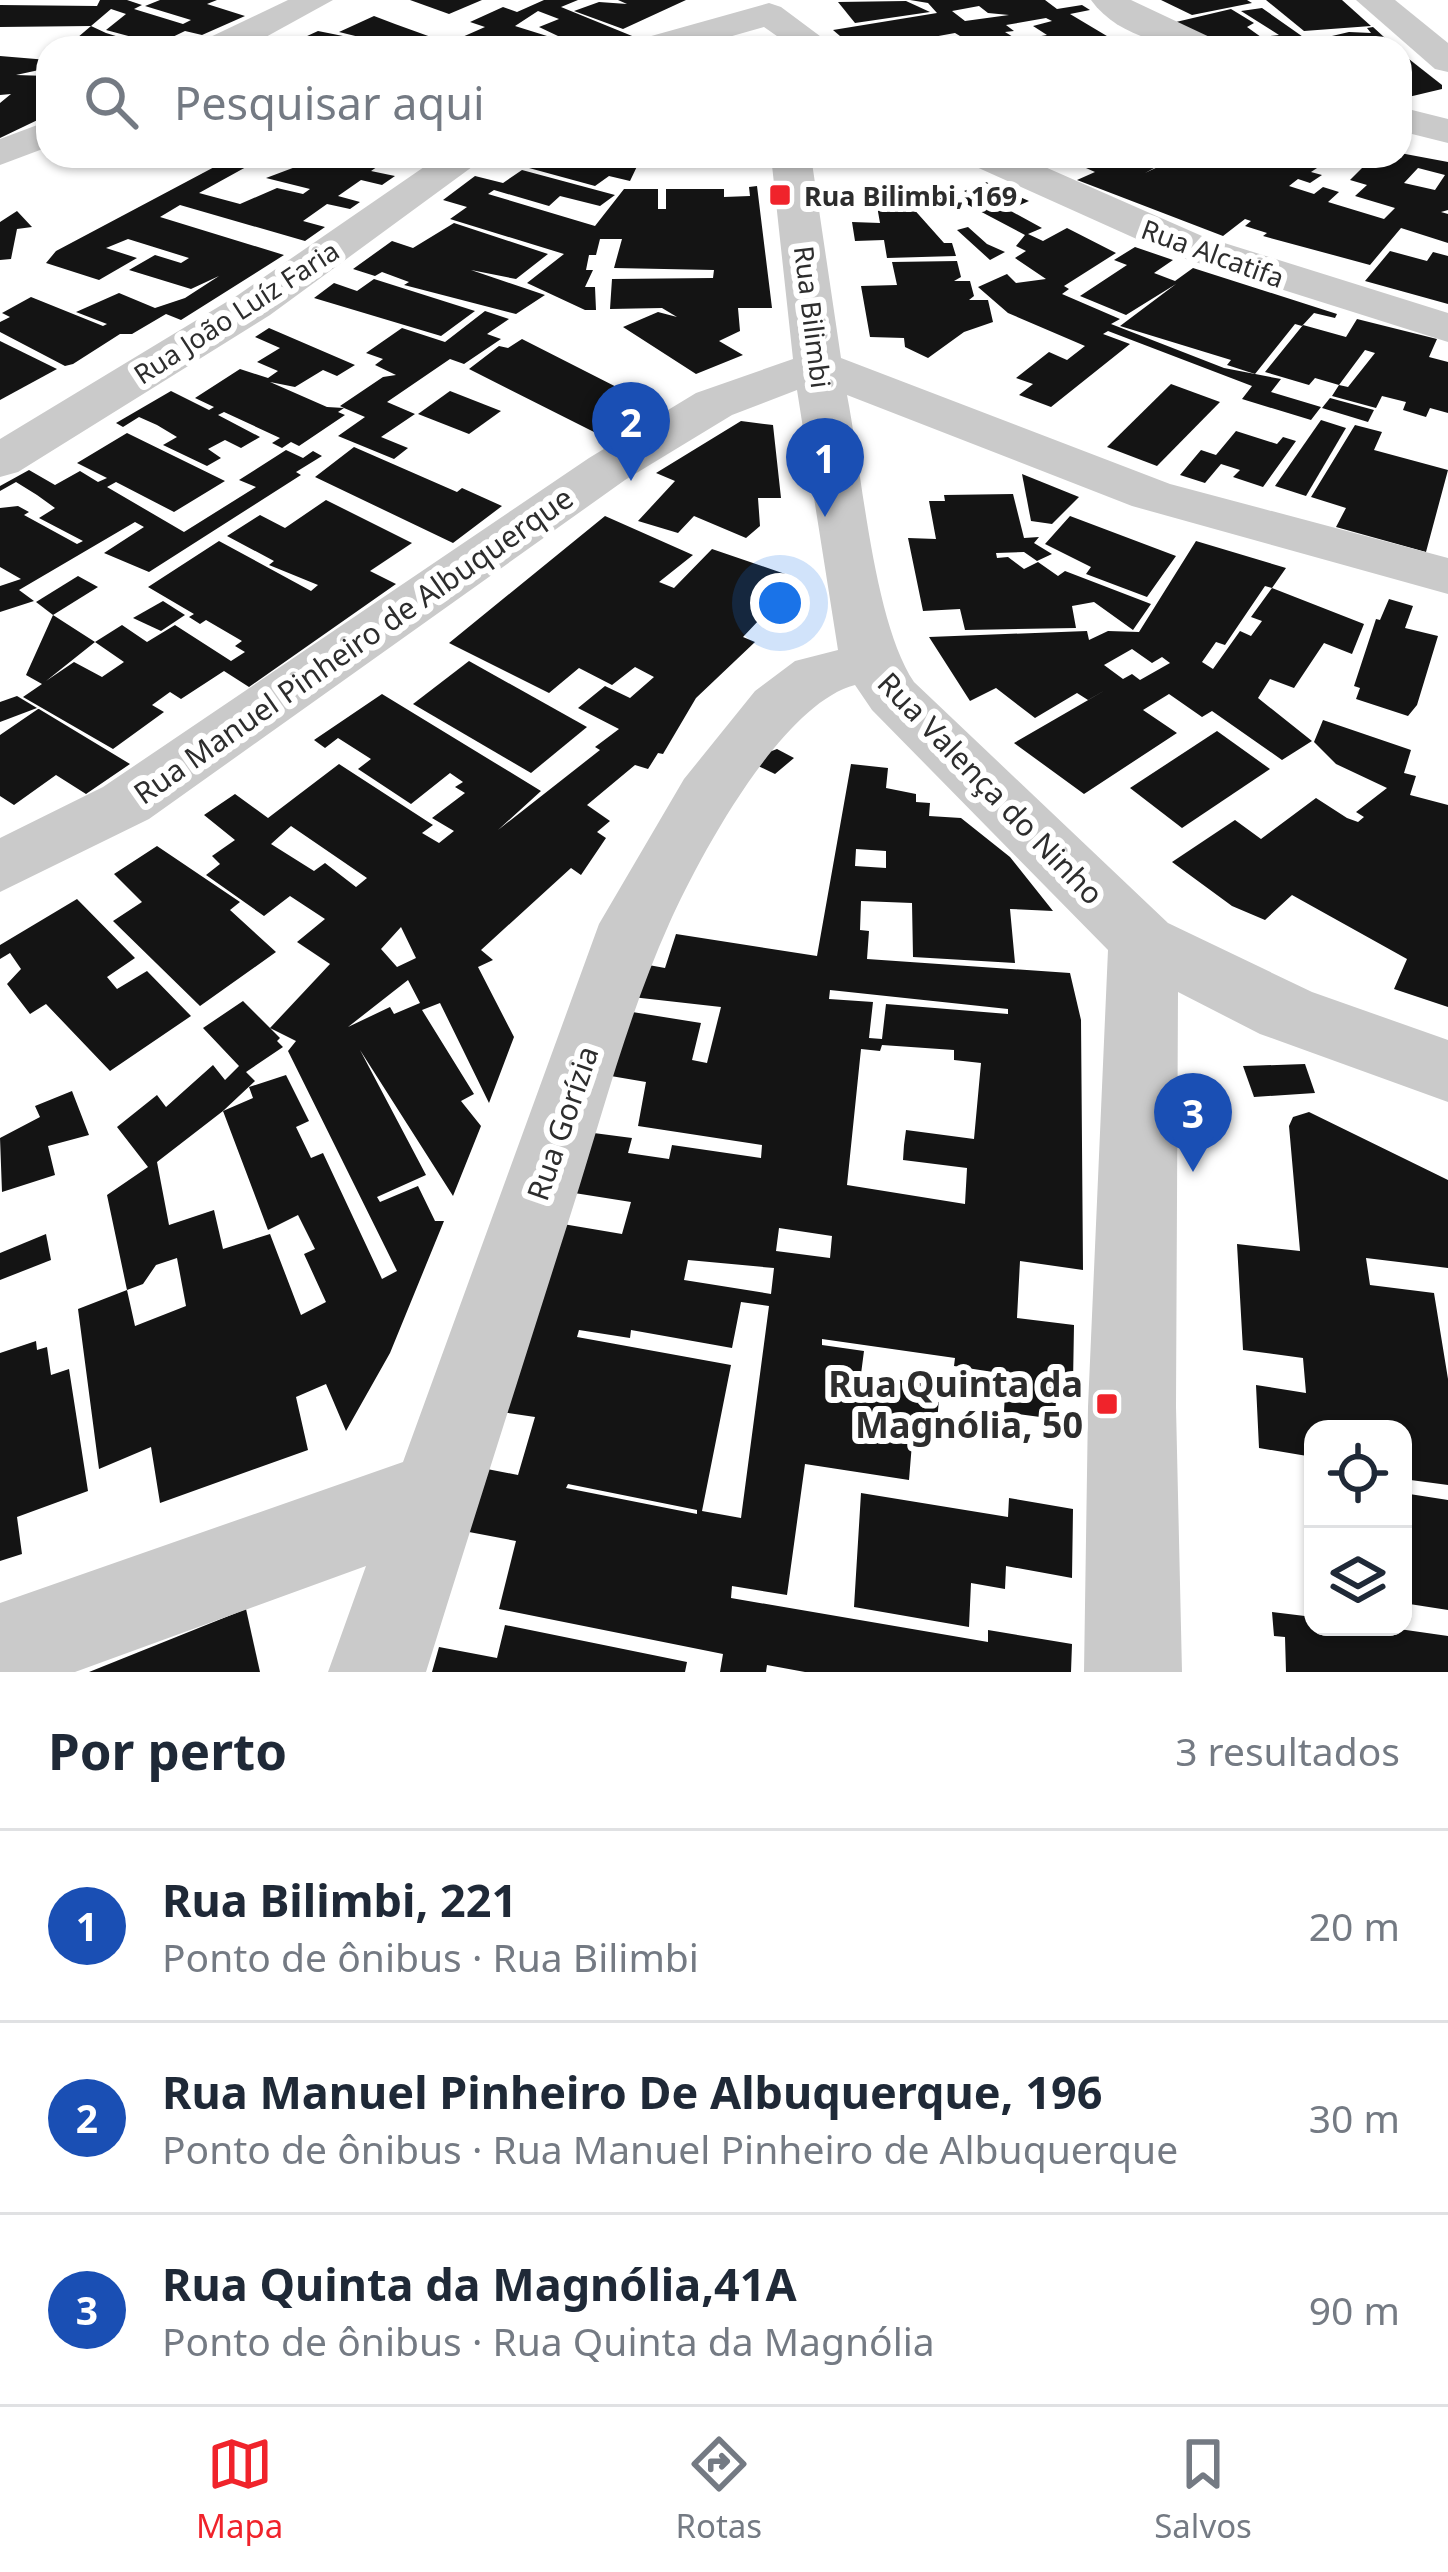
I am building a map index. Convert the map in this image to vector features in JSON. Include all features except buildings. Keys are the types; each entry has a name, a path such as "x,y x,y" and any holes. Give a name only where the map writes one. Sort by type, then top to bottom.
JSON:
{"street":[{"path":"242,36 316,0"},
{"path":"1108,0 1175,36"},
{"path":"1378,2 1448,62"},
{"path":"701,36 770,20 797,36"},
{"path":"1412,122 1448,131"},
{"path":"0,153 36,138"},
{"name":"Rua João Luíz Faria","path":"0,461 254,305 450,168"},
{"name":"Rua Bilimbi","path":"792,168 818,366 865,641"},
{"name":"Rua Alcatifa","path":"1013,168 1186,245 1448,328"},
{"path":"818,366 1151,495 1448,576"},
{"name":"Rua Manuel Pinheiro de Albuquerque","path":"0,867 126,802 642,448 714,404 818,366"},
{"name":"Rua Valença do Ninho","path":"865,641 893,696 1143,942 1286,1013 1448,1071"},
{"name":"Rua Gorízia","path":"377,1672 634,925 707,795 777,706 865,641"},
{"path":"1133,1672 1132,1407 1143,942"},
{"path":"0,1651 435,1496"}],"place":[{"name":"Rua Bilimbi, 169","path":"780,195"},
{"name":"Rua Manuel Pinheiro De Albuquerque, 196","path":"631,481"},
{"name":"Rua Bilimbi, 221","path":"825,517"},
{"name":"Rua Quinta da Magnólia,41A","path":"1193,1172"},
{"name":"Rua Quinta da Magnólia, 50","path":"1107,1404"}]}
